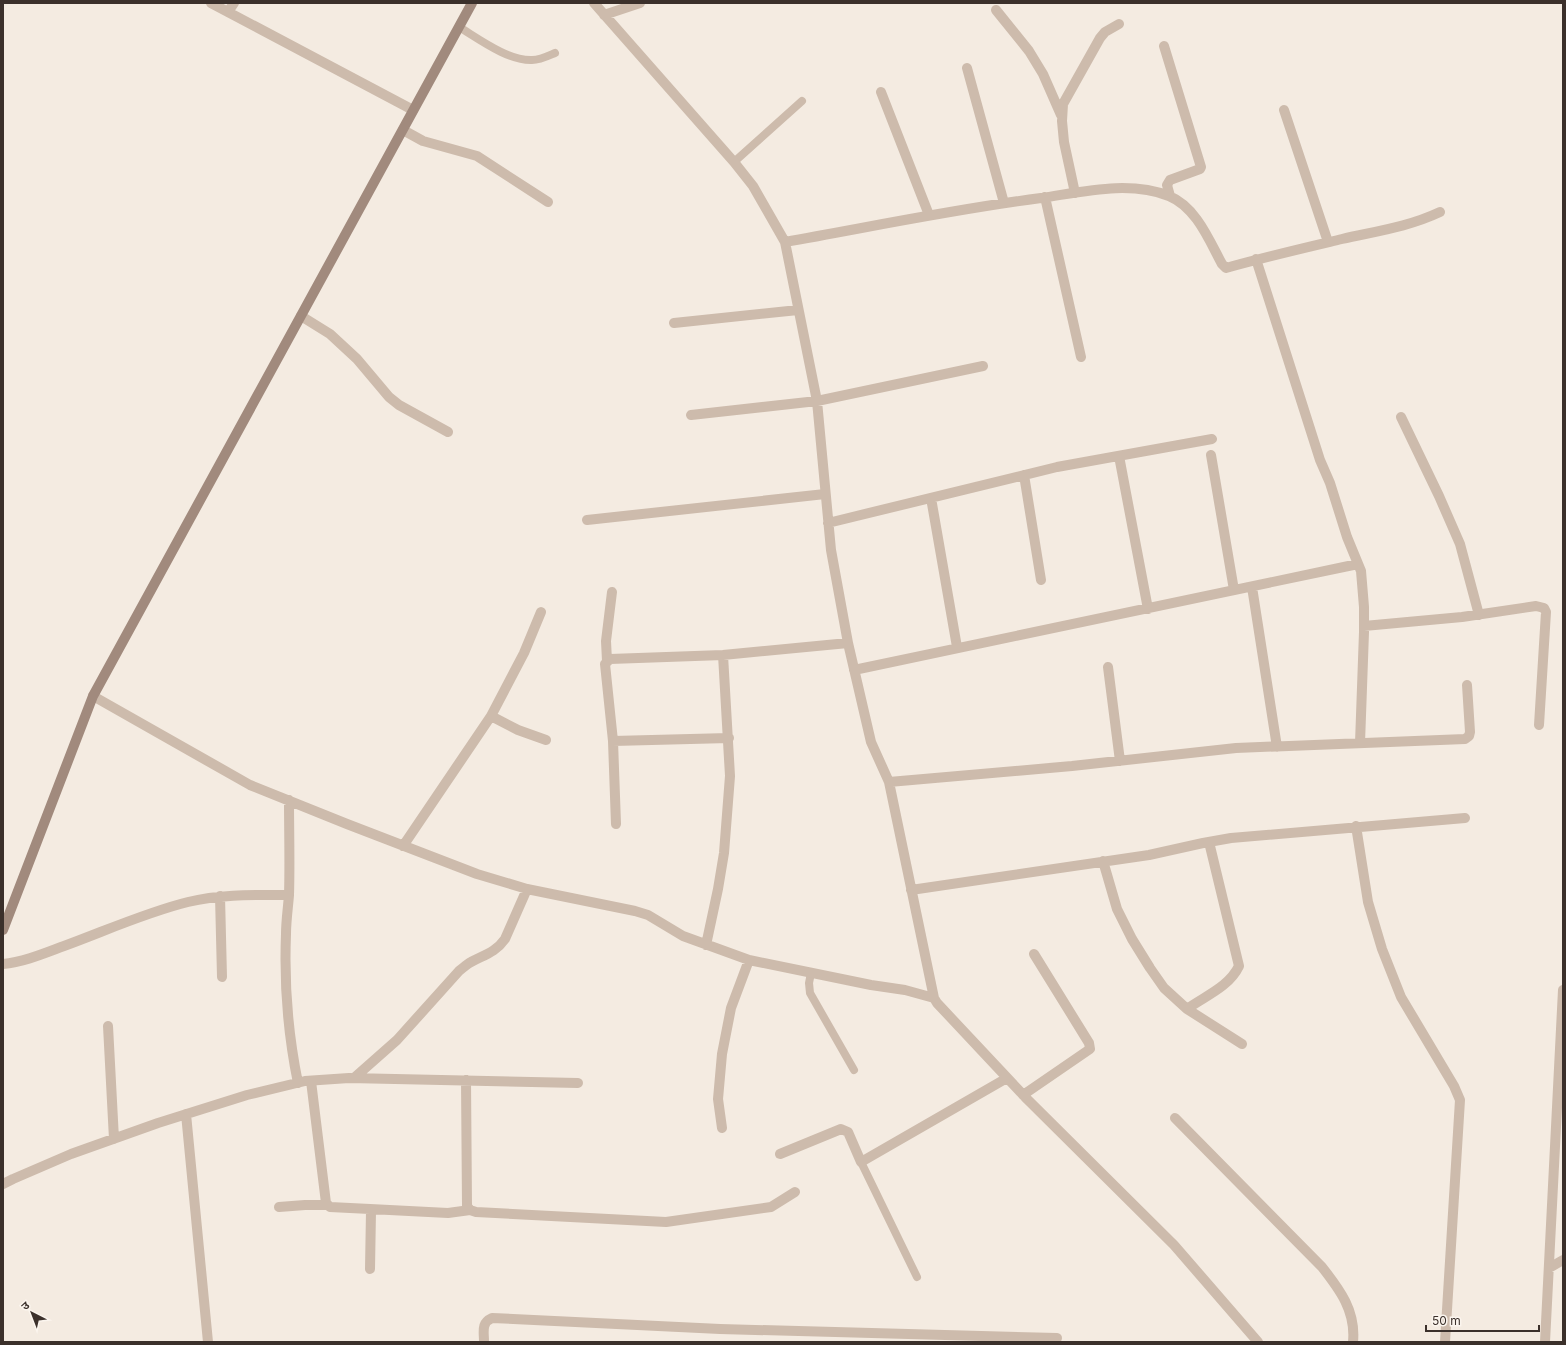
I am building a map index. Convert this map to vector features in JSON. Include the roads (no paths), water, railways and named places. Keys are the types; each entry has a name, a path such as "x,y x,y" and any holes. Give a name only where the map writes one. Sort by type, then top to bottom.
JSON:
{"street":[{"path":"211,3 413,110"},
{"path":"228,12 234,3"},
{"path":"3,930 93,696 472,3"},
{"path":"594,3 734,162 753,186 785,242 817,401 831,550 848,643 871,742 889,782 934,998 1023,1095 1174,1244 1258,1342"},
{"path":"604,15 640,3"},
{"path":"996,10 1029,51 1043,74 1062,116"},
{"path":"1075,193 1064,142 1062,116 1063,104 1100,38 1106,32 1119,24"},
{"path":"1164,46 1201,167 1200,169 1170,180 1167,185 1170,196"},
{"path":"967,68 1004,203"},
{"path":"881,92 929,215"},
{"path":"1284,110 1328,242"},
{"path":"403,130 424,141 477,156 548,202"},
{"path":"785,242 929,215 1004,203 1099,190 1129,188 1170,196 1182,204 1204,230 1226,268 1256,259 1420,222 1440,212"},
{"path":"1045,197 1081,357"},
{"path":"1256,259 1320,460 1330,483 1347,537 1361,571 1364,626 1360,743"},
{"path":"674,323 798,310"},
{"path":"301,316 330,334 356,359 389,397 399,405 448,432"},
{"path":"691,415 817,401 983,366"},
{"path":"1400,417 1445,507 1460,544 1479,615"},
{"path":"828,522 1057,467 1212,439"},
{"path":"1211,455 1234,590"},
{"path":"1119,456 1148,609"},
{"path":"1024,475 1040,580"},
{"path":"587,520 825,494"},
{"path":"931,498 957,648"},
{"path":"854,670 1358,564"},
{"path":"1252,586 1277,747"},
{"path":"612,592 606,641 607,661 605,664 613,742 616,824"},
{"path":"1364,626 1479,615 1536,606 1544,608 1546,612 1539,725"},
{"path":"403,846 490,716 524,653 541,612"},
{"path":"607,661 610,659 723,655 848,643"},
{"path":"706,945 724,853 730,776 723,655"},
{"path":"1108,667 1120,761"},
{"path":"889,782 1120,761 1236,748 1465,739 1469,736 1470,732 1467,685"},
{"path":"93,696 250,785 476,874 526,889 635,911 648,915 683,936 749,960 905,990 934,998"},
{"path":"490,716 518,730 546,740"},
{"path":"613,742 729,738"},
{"path":"289,800 286,979 288,1016 298,1083"},
{"path":"912,890 1149,855 1231,838 1356,826 1465,818"},
{"path":"1356,826 1368,902 1382,949 1401,997 1454,1086 1460,1100 1445,1342"},
{"path":"1187,1009 1218,989 1235,975 1239,966 1209,842"},
{"path":"1103,861 1117,909 1132,939 1164,988 1187,1009 1242,1044"},
{"path":"354,1078 398,1040 458,971 470,962 492,952 500,946 505,939 526,889"},
{"path":"3,964 20,961 152,913 188,902 220,896 288,894"},
{"path":"220,896 222,978"},
{"path":"1023,1095 1090,1049 1089,1043 1034,954"},
{"path":"722,1128 718,1099 722,1054 732,1008 749,960"},
{"path":"1545,1342 1548,1268 1559,1140 1563,990"},
{"path":"108,1026 114,1139"},
{"path":"3,1184 71,1154 186,1114 247,1095 311,1080 354,1078 578,1083"},
{"path":"780,1154 841,1129 848,1132 861,1162 1007,1078"},
{"path":"311,1080 327,1205"},
{"path":"466,1080 467,1206 470,1210"},
{"path":"186,1114 208,1342"},
{"path":"1175,1118 1322,1267 1341,1292 1352,1317 1354,1332 1353,1342"},
{"path":"279,1207 327,1205 448,1214 470,1210 476,1212 666,1222 772,1207 795,1192"},
{"path":"370,1209 370,1269"},
{"path":"1548,1268 1563,1260"},
{"path":"484,1342 484,1324 487,1320 492,1318 720,1329 1057,1338"}],"lane":[{"path":"459,27 501,51 522,60 538,60 555,53"},
{"path":"734,162 802,101"},
{"path":"811,973 809,983 810,993 854,1070"},
{"path":"861,1162 917,1277"}]}
